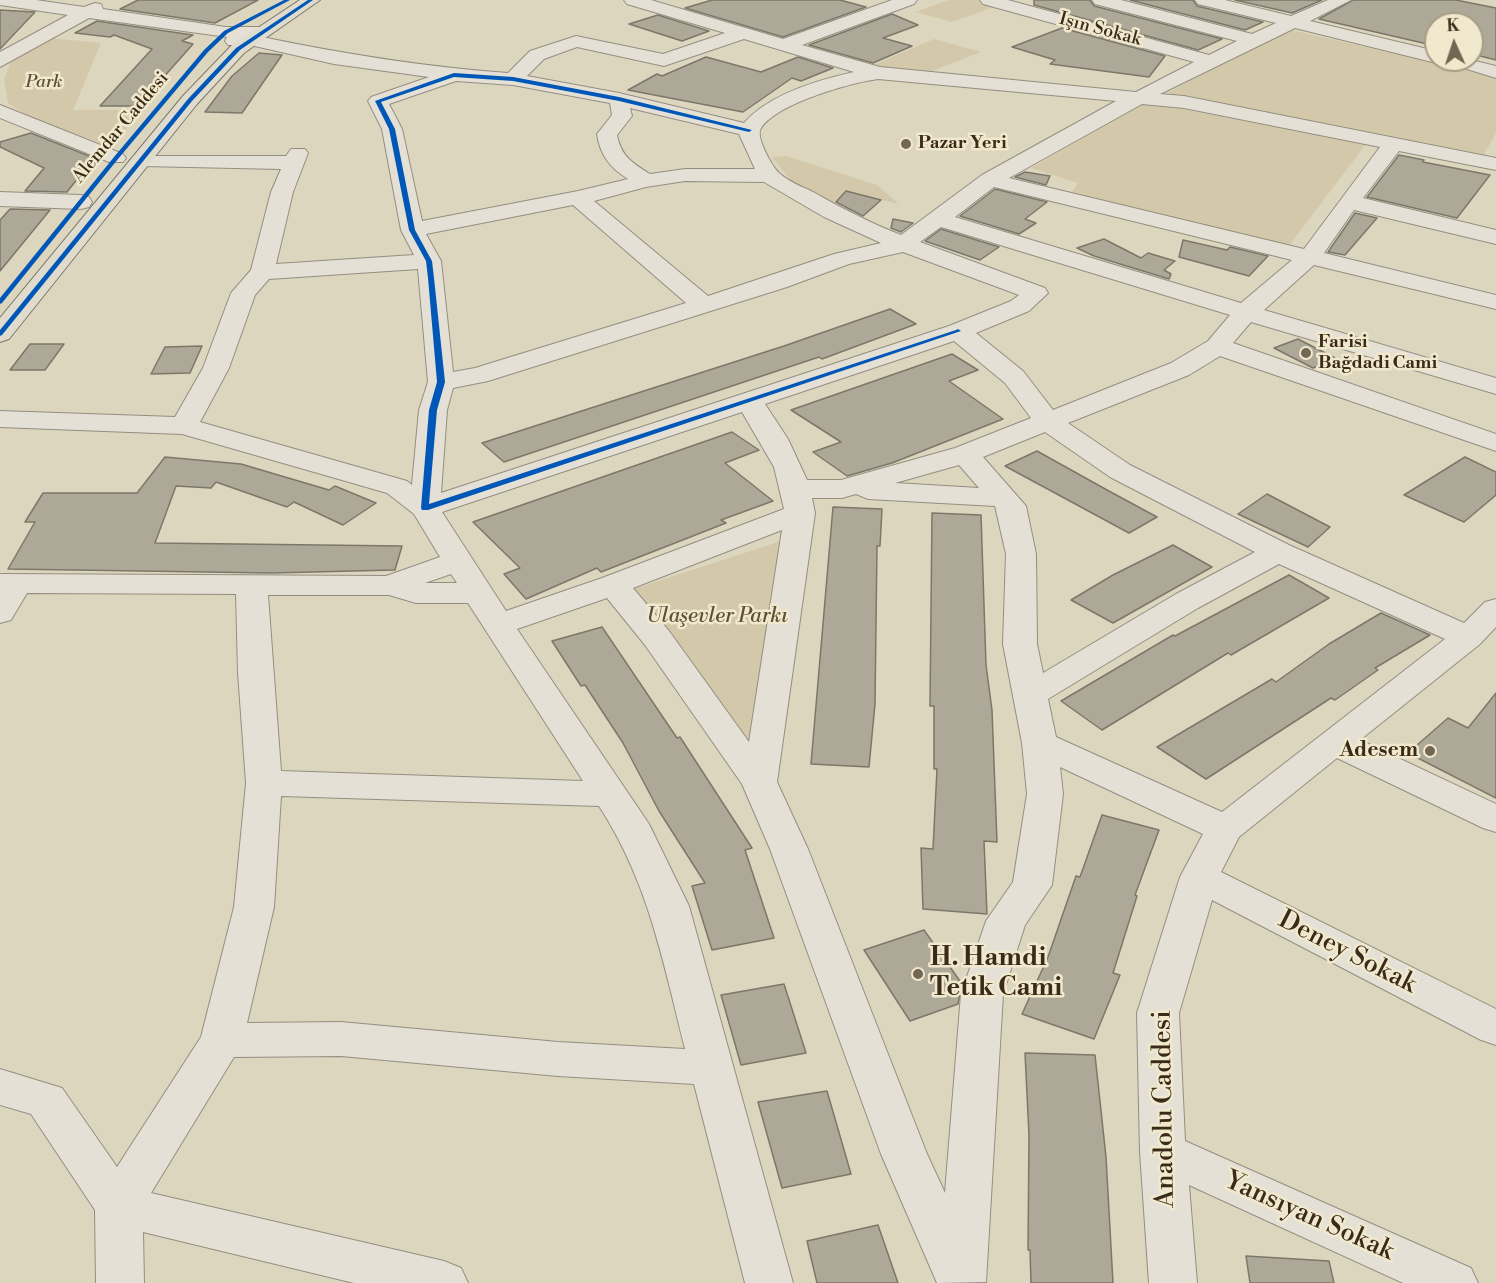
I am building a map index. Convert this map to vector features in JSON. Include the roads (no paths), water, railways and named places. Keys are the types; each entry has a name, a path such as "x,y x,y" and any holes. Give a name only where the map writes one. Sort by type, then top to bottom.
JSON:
{"main road":[{"name":"Alemdar Caddesi","path":"0,302 116,158 221,37 288,0"},
{"name":"Alemdar Caddesi","path":"0,334 190,100 238,48 311,0"}],"street":[{"path":"0,0 88,11 119,5 221,37 256,36 334,58 454,75 513,79 619,99 749,130"},
{"path":"633,0 879,73 1184,102 1496,164"},
{"path":"667,10 697,0"},
{"path":"784,45 908,0"},
{"path":"1101,0 1253,40"},
{"path":"1204,0 1424,54"},
{"path":"441,382 479,375 778,282 842,259 902,245 990,180 1083,126 1142,99 1253,40 1342,0"},
{"name":"Işın Sokak","path":"994,1 1212,61"},
{"path":"0,61 88,11"},
{"path":"513,79 537,55 576,41 664,60 743,33"},
{"path":"425,508 747,399 958,331 1020,306 1036,293 984,272 902,245 824,208 770,176 750,143 749,130 753,123 779,106 846,77 879,73"},
{"path":"425,508 433,410 441,382 429,261 412,230 392,129 378,100 454,75"},
{"path":"619,99 622,116 607,134 608,148 619,164 646,181"},
{"path":"0,111 116,158"},
{"path":"498,625 613,585 798,501 965,454 1180,369 1217,346 1246,312 1310,257 1333,222 1394,143"},
{"path":"142,159 296,158 282,192 262,272 243,293 216,368 184,426"},
{"path":"412,230 578,198 646,181 685,175 770,176"},
{"path":"990,180 1496,302"},
{"path":"578,198 703,304"},
{"path":"0,199 81,202"},
{"path":"1350,202 1496,237"},
{"path":"939,219 1028,248 1496,386"},
{"path":"262,272 429,261"},
{"path":"958,331 1014,377 1047,421 1120,471 1278,552 1468,637"},
{"path":"1217,346 1496,443"},
{"path":"747,399 771,432 798,501 765,759 759,782"},
{"path":"0,419 184,426 397,488 425,508 498,625 636,832 669,906 769,1283"},
{"path":"962,1283 982,994 1006,921 1032,885 1045,794 1040,743 1020,644 1022,554 1011,506 965,454"},
{"path":"842,489 1004,498"},
{"path":"1030,695 1186,601 1278,552"},
{"path":"389,586 458,561"},
{"path":"0,613 8,583 389,586 416,593 478,593"},
{"path":"118,1206 222,1040 254,907 264,783 255,673 252,585"},
{"path":"613,585 657,638 759,782 789,849 904,1154 962,1283"},
{"name":"Anadolu Caddesi","path":"1173,1283 1163,1152 1158,1012 1199,876 1225,829 1468,637 1496,609"},
{"path":"1040,743 1225,829"},
{"path":"1335,743 1496,819"},
{"path":"264,783 610,794"},
{"name":"Deney Sokak","path":"1199,876 1496,1029"},
{"path":"222,1040 341,1039 558,1059 713,1068"},
{"path":"0,1087 46,1101 118,1206 120,1283"},
{"name":"Yansıyan Sokak","path":"1163,1152 1454,1283"},
{"path":"118,1206 444,1283"}],"place":[{"name":"Pazar Yeri","path":"906,144"},
{"name":"Farisi Bağdadi Cami","path":"1306,353"},
{"name":"Adesem","path":"1430,751"},
{"name":"H. Hamdi Tetik Cami","path":"918,974"}],"park label":[{"name":"Park","path":"44,83"},
{"name":"Ulaşevler Parkı","path":"717,617"}]}
